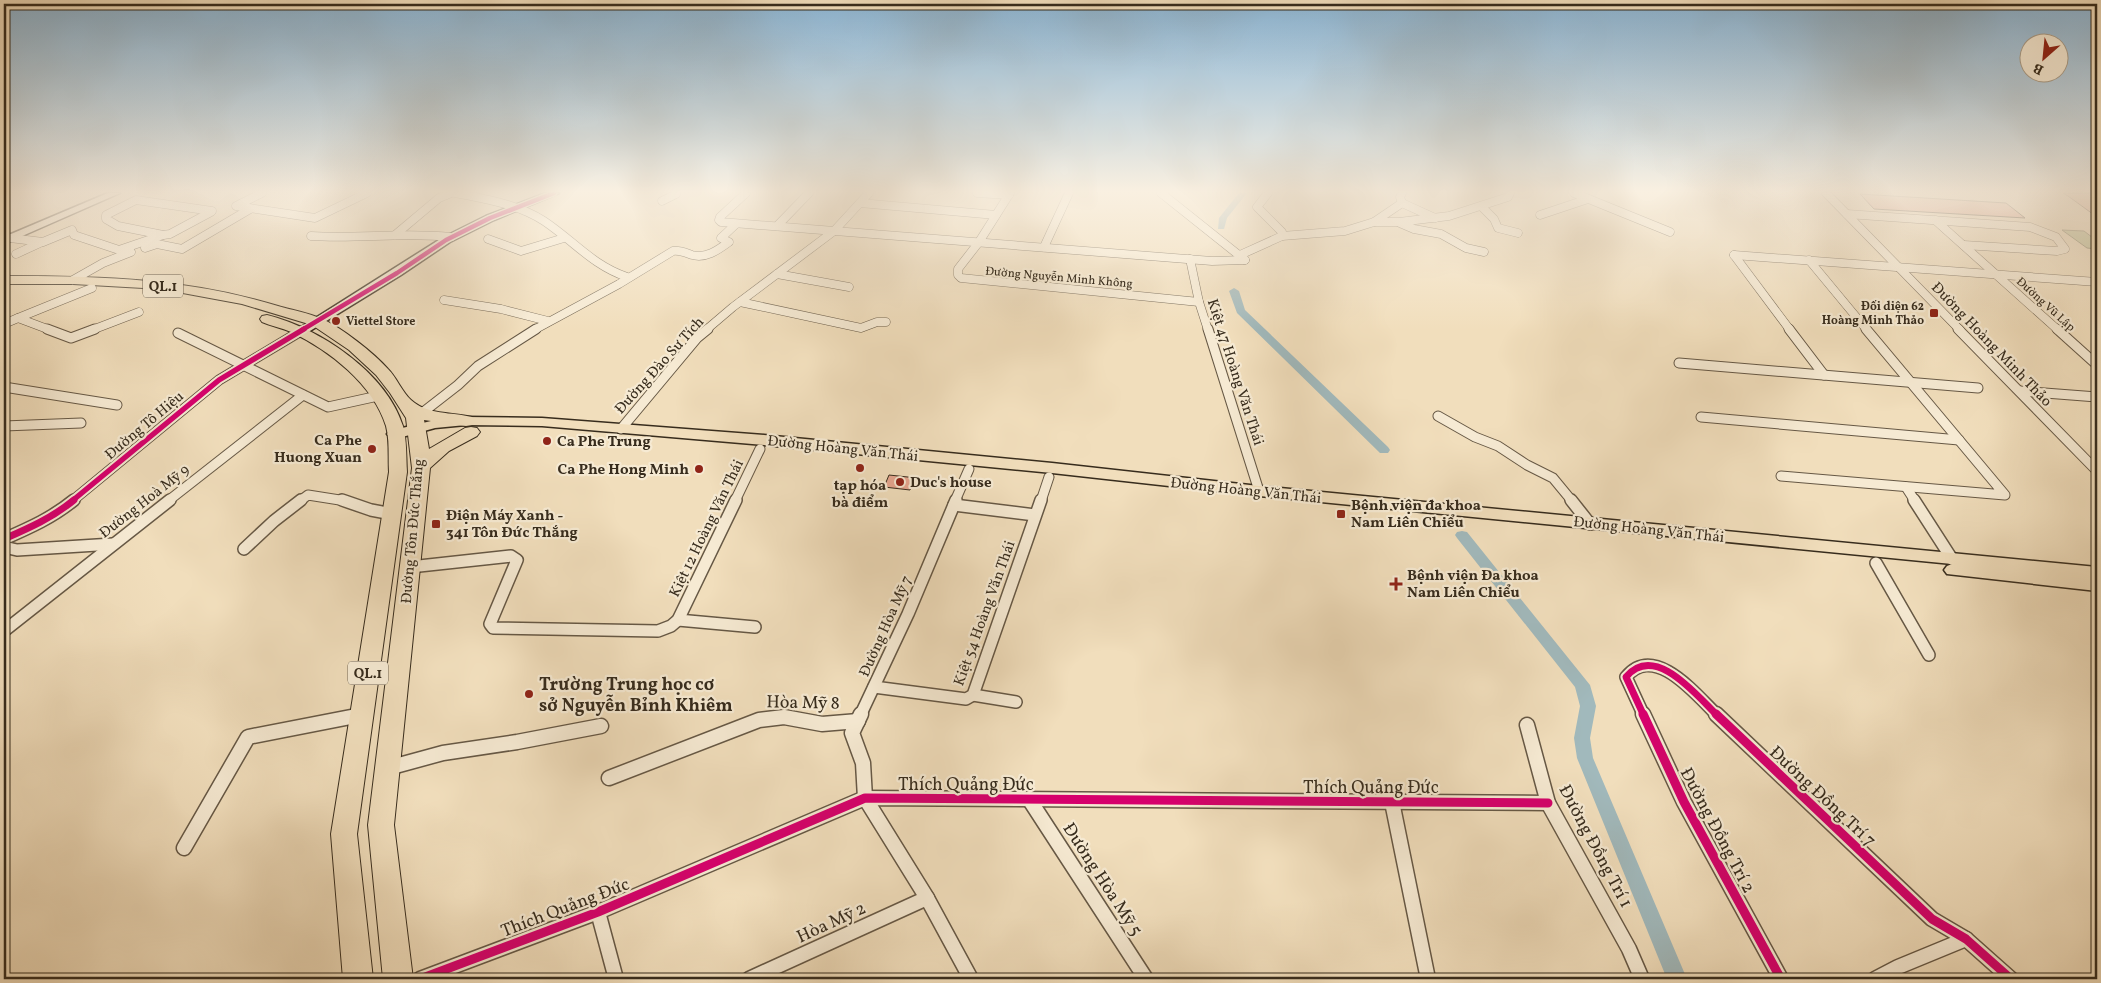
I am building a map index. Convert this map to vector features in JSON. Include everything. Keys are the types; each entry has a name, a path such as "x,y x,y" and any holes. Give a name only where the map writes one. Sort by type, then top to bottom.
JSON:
{"highway":[{"name":"Đường Tôn Đức Thắng","path":"4,280 73,280 138,283 210,293 259,304 317,322 354,347 382,372 415,418 409,431 398,472 344,834 358,979"},
{"name":"Đường Tôn Đức Thắng","path":"4,287 92,288 147,292 194,300 256,315 301,331 336,353 364,378 378,396 393,423 409,431 420,448 421,468 381,825 398,979"},
{"path":"194,300 210,293"},
{"path":"409,431 429,416 469,426"},
{"path":"421,468 429,456 469,426"}],"main road":[{"name":"Đường Hoàng Văn Thái","path":"409,431 542,422 621,428 1042,467 1259,491 1375,508 1590,524 2097,573"},
{"name":"Đường Hoàng Văn Thái","path":"469,426 760,449 1375,508 1876,563 2097,585"}],"street":[{"path":"7,239 43,242"},
{"path":"16,254 51,239"},
{"path":"83,239 128,253"},
{"path":"119,250 152,239"},
{"path":"73,280 103,263 128,253 157,244 182,249 199,239"},
{"path":"301,331 448,239"},
{"path":"488,239 521,251 561,239"},
{"path":"565,239 595,263 612,273 627,277"},
{"path":"409,431 478,366 548,321 570,311 670,252 676,250 699,256 707,255 729,242 723,239"},
{"name":"Đường Đào Sư Tích","path":"621,428 697,338 740,302 824,239"},
{"path":"938,239 1232,262 1277,239"},
{"name":"Đường Nguyễn Minh Không","path":"981,239 958,269 958,275 961,278 1199,302"},
{"path":"1044,247 1048,239"},
{"path":"1220,239 1243,257"},
{"path":"1450,239 1466,248 1484,252"},
{"name":"Đường Hoàng Minh Thảo","path":"1871,239 2097,471"},
{"name":"Đường Vũ Lập","path":"1957,239 2097,365"},
{"path":"1964,245 2057,251 2065,249 2063,244 2056,239"},
{"path":"1824,375 1734,255 2097,282"},
{"name":"Kiệt 47 Hoàng Văn Thái","path":"1190,259 1199,302 1259,491"},
{"path":"1781,476 2005,495 1809,260"},
{"path":"777,274 849,287"},
{"path":"2087,281 2097,289"},
{"path":"4,324 92,288"},
{"path":"444,300 501,309 548,321"},
{"path":"740,302 861,328 877,322 886,322"},
{"path":"18,318 72,338 139,312"},
{"name":"Đường Tô Hiệu","path":"4,539 39,524 58,513 219,380 301,331"},
{"path":"178,333 328,407 378,396"},
{"path":"1679,363 1978,388"},
{"path":"4,387 117,405"},
{"path":"2020,391 2097,397"},
{"name":"Đường Hoà Mỹ 9","path":"4,631 303,395"},
{"path":"1438,416 1474,437 1498,446 1527,466 1553,478 1590,524"},
{"path":"1701,417 1960,440"},
{"path":"4,426 81,423"},
{"name":"Kiệt 12 Hoàng Văn Thái","path":"678,620 760,449"},
{"name":"Đường Hòa Mỹ 7","path":"865,798 863,763 852,733 908,614 969,469"},
{"name":"Kiệt 54 Hoàng Văn Thái","path":"874,687 966,699 972,695 1049,477"},
{"path":"1906,487 1952,559"},
{"path":"244,549 274,521 308,495 339,499 371,510 392,514"},
{"path":"954,505 1035,515"},
{"path":"4,547 17,550 113,544"},
{"path":"410,567 510,556 517,560 490,624 493,628 658,631 678,620 756,627"},
{"path":"1876,563 1929,655"},
{"name":"Đường Đồng Trí 7","path":"1633,693 1626,677 1629,672 1640,667 1662,667 1678,678 1932,919 1966,939 2011,979"},
{"name":"Đường Đồng Trí 2","path":"1633,693 1684,802 1781,979"},
{"path":"972,695 1016,702"},
{"path":"184,848 248,737 362,715"},
{"name":"Hòa Mỹ 8","path":"609,778 759,720 784,717 822,724 858,721"},
{"name":"Đường Đồng Trí 1","path":"1527,725 1548,803 1629,949 1642,979"},
{"path":"387,768 443,753 518,742 601,726"},
{"path":"865,798 928,898 971,979"},
{"name":"Thích Quảng Đức","path":"420,979 598,912 865,798 1548,803"},
{"name":"Đường Hòa Mỹ 5","path":"1029,799 1146,979"},
{"path":"1392,802 1428,979"},
{"name":"Hòa Mỹ 2","path":"749,979 928,898"},
{"path":"598,912 616,979"},
{"path":"1874,979 1966,939"}],"green space":[{"path":"2074,239 2094,239 2097,241 2097,249 2087,248"}],"building":[{"name":"Duc's house","path":"889,475 917,478 910,490 884,487"}],"waterway":[{"path":"1234,291 1240,311 1384,450"},
{"path":"1462,535 1582,685 1586,693 1588,706 1582,738 1585,758 1677,979"}],"cycle path":[{"path":"4,539 39,524 58,513 219,380 397,273 448,239"},
{"path":"1781,979 1684,802 1629,684 1626,677 1637,668 1647,666 1662,667 1679,679 1932,919 1966,939 2011,979"},
{"path":"420,979 598,912 865,798 1548,803"}],"place":[{"name":"Đối diện 62 Hoàng Minh Thảo","path":"1934,313"},
{"name":"Viettel Store","path":"336,321"},
{"name":"Ca Phe Trung","path":"547,441"},
{"name":"Ca Phe Huong Xuan","path":"372,449"},
{"name":"tạp hóa bà điểm","path":"860,468"},
{"name":"Ca Phe Hong Minh","path":"699,469"},
{"name":"Duc's house","path":"900,482"},
{"name":"Bệnh viện đa khoa Nam Liên Chiểu","path":"1341,514"},
{"name":"Điện Máy Xanh - 341 Tôn Đức Thắng","path":"436,524"},
{"name":"Bệnh viện Đa khoa Nam Liên Chiểu","path":"1396,584"},
{"name":"Trường Trung học cơ sở Nguyễn Bỉnh Khiêm","path":"529,694"}]}
